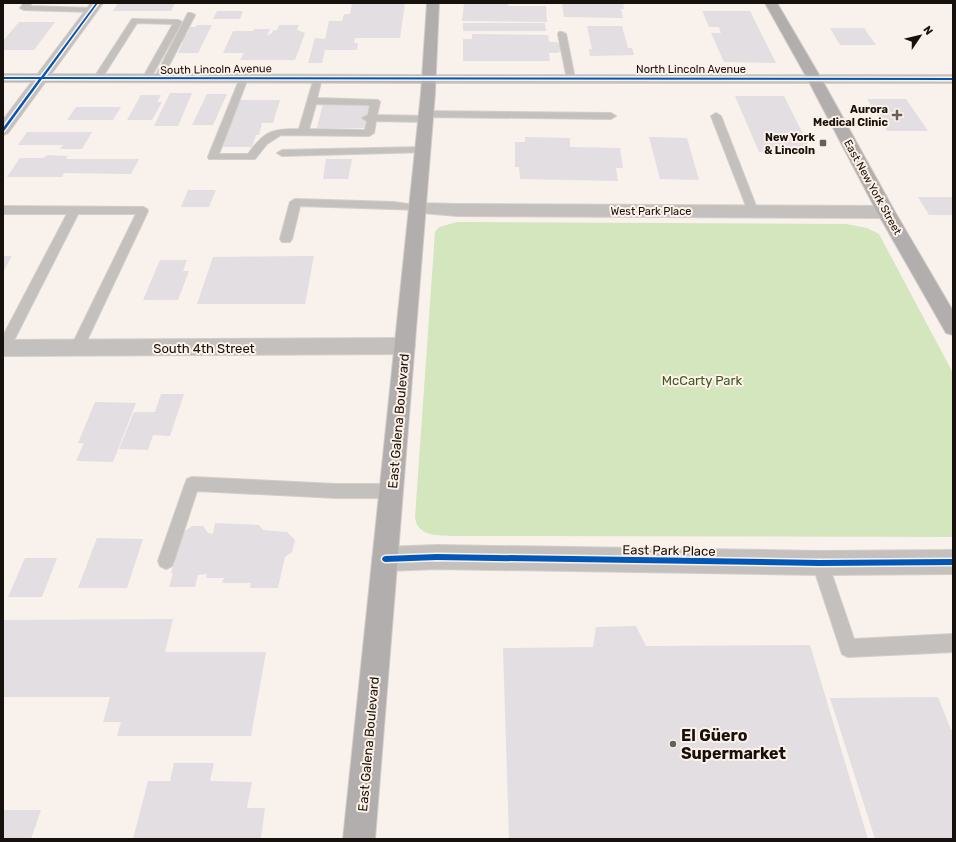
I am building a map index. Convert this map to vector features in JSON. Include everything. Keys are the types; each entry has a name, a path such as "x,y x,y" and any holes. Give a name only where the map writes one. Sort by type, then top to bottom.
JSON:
{"main road":[{"name":"East Galena Boulevard","path":"359,839 426,117 433,3"},
{"name":"East New York Street","path":"771,3 814,78 886,212 953,328"}],"street":[{"path":"3,130 95,6"},
{"name":"South Lincoln Avenue","path":"3,78 318,78 429,80"},
{"name":"North Lincoln Avenue","path":"429,80 814,78 953,79"},
{"name":"West Park Place","path":"417,208 457,210 886,212"},
{"name":"South 4th Street","path":"3,348 76,349 405,346"},
{"name":"East Park Place","path":"385,559 437,557 952,564"}],"lane":[{"path":"28,3 24,8 95,6"},
{"path":"152,79 175,44 191,15"},
{"path":"97,79 135,21 178,22 152,79"},
{"path":"562,34 571,79"},
{"path":"244,78 213,157 251,157 263,140 272,134 280,132 369,133 369,118 375,102 312,101"},
{"path":"303,133 318,78"},
{"path":"308,115 320,116"},
{"path":"369,118 611,116"},
{"path":"716,116 753,212"},
{"path":"282,153 423,150"},
{"path":"286,239 296,202 394,205 417,208"},
{"path":"3,210 143,211 76,349"},
{"path":"3,348 75,210"},
{"path":"166,561 192,484 336,491 391,491"},
{"path":"820,563 848,648 953,642"}],"green space":[{"name":"McCarty Park","path":"457,222 846,224 867,228 879,234 953,373 953,537 451,536 433,535 423,531 416,523 415,517 435,232 439,227"}],"building":[{"path":"118,3 175,3 171,11 113,11"},
{"path":"352,3 405,3 400,38 355,38 354,43 358,43 357,50 325,50 322,63 308,63 315,38 325,39 329,21 342,21 344,14 350,14"},
{"path":"464,3 508,3 508,6 546,6 547,22 462,21"},
{"path":"562,3 623,3 624,9 621,9 623,18 564,17"},
{"path":"217,11 243,11 240,19 213,19"},
{"path":"702,11 750,11 776,63 724,62 711,33 721,33 719,27 709,27"},
{"path":"19,22 55,22 34,50 3,50 3,41"},
{"path":"463,23 545,23 546,31 463,31"},
{"path":"197,25 212,25 198,53 178,53 183,42 179,42 184,34 187,34 190,27 195,27"},
{"path":"279,25 299,25 297,30 305,33 295,60 240,60 244,53 223,53 233,31 270,29 267,36 272,33 273,30 277,30"},
{"path":"587,26 622,26 628,48 632,48 634,55 590,56 589,49 592,49"},
{"path":"830,28 864,28 876,45 840,45"},
{"path":"472,34 548,35 549,42 556,42 562,45 563,51 549,53 550,61 463,61 463,39 472,39"},
{"path":"170,93 192,93 178,126 154,126"},
{"path":"207,94 227,94 213,125 192,125"},
{"path":"141,95 161,95 157,102 162,102 152,120 127,120"},
{"path":"735,96 784,96 812,152 759,152"},
{"name":"Aurora Medical Clinic","path":"867,99 906,99 928,131 887,131"},
{"path":"239,100 280,100 273,123 262,123 259,135 256,135 252,147 222,147"},
{"path":"323,103 370,103 365,128 317,128"},
{"path":"76,107 121,107 113,120 67,120"},
{"path":"27,132 92,132 82,149 60,149 63,145 18,145"},
{"path":"525,137 570,138 570,147 620,148 623,168 616,168 618,181 520,179 519,167 515,167 515,142 525,142"},
{"path":"649,137 687,138 699,180 660,179"},
{"path":"48,155 68,156 66,159 139,159 131,174 64,173 62,177 7,177 20,158 43,158"},
{"path":"326,159 352,159 348,179 323,179"},
{"path":"188,190 216,190 209,207 181,207"},
{"path":"918,197 953,197 953,215 929,215"},
{"path":"3,256 12,256 3,272"},
{"path":"314,256 305,304 197,304 213,257"},
{"path":"160,260 187,260 183,271 189,271 178,300 143,300"},
{"path":"161,394 184,394 170,436 153,435 148,450 119,449 134,412 155,412"},
{"path":"95,402 136,403 113,462 76,461 84,443 78,443"},
{"path":"215,523 259,525 263,530 287,532 295,540 292,552 285,557 278,588 250,588 251,583 222,583 224,578 206,578 207,574 198,575 195,587 169,587 173,573 171,573 182,533 192,526 203,526 208,533 213,534"},
{"path":"97,538 143,539 127,588 78,588"},
{"path":"25,558 57,558 42,597 8,597"},
{"path":"173,619 165,652 266,652 251,736 117,736 121,722 103,722 110,697 3,697 3,620"},
{"name":"El Güero Supermarket","path":"636,626 646,646 810,645 868,839 509,839 503,648 593,647 596,627"},
{"path":"938,697 951,730 953,730 953,839 875,839 830,698"},
{"path":"174,763 214,763 210,781 252,782 247,808 265,808 261,838 133,839 148,781 170,781"},
{"path":"3,810 41,810 31,839 3,839"}],"cycle path":[{"path":"3,130 97,3"},
{"path":"3,78 953,79"},
{"path":"385,559 437,557 820,563 953,562"}],"place":[{"name":"Aurora Medical Clinic","path":"897,115"},
{"name":"New York & Lincoln","path":"823,143"},
{"name":"El Güero Supermarket","path":"673,744"}]}
